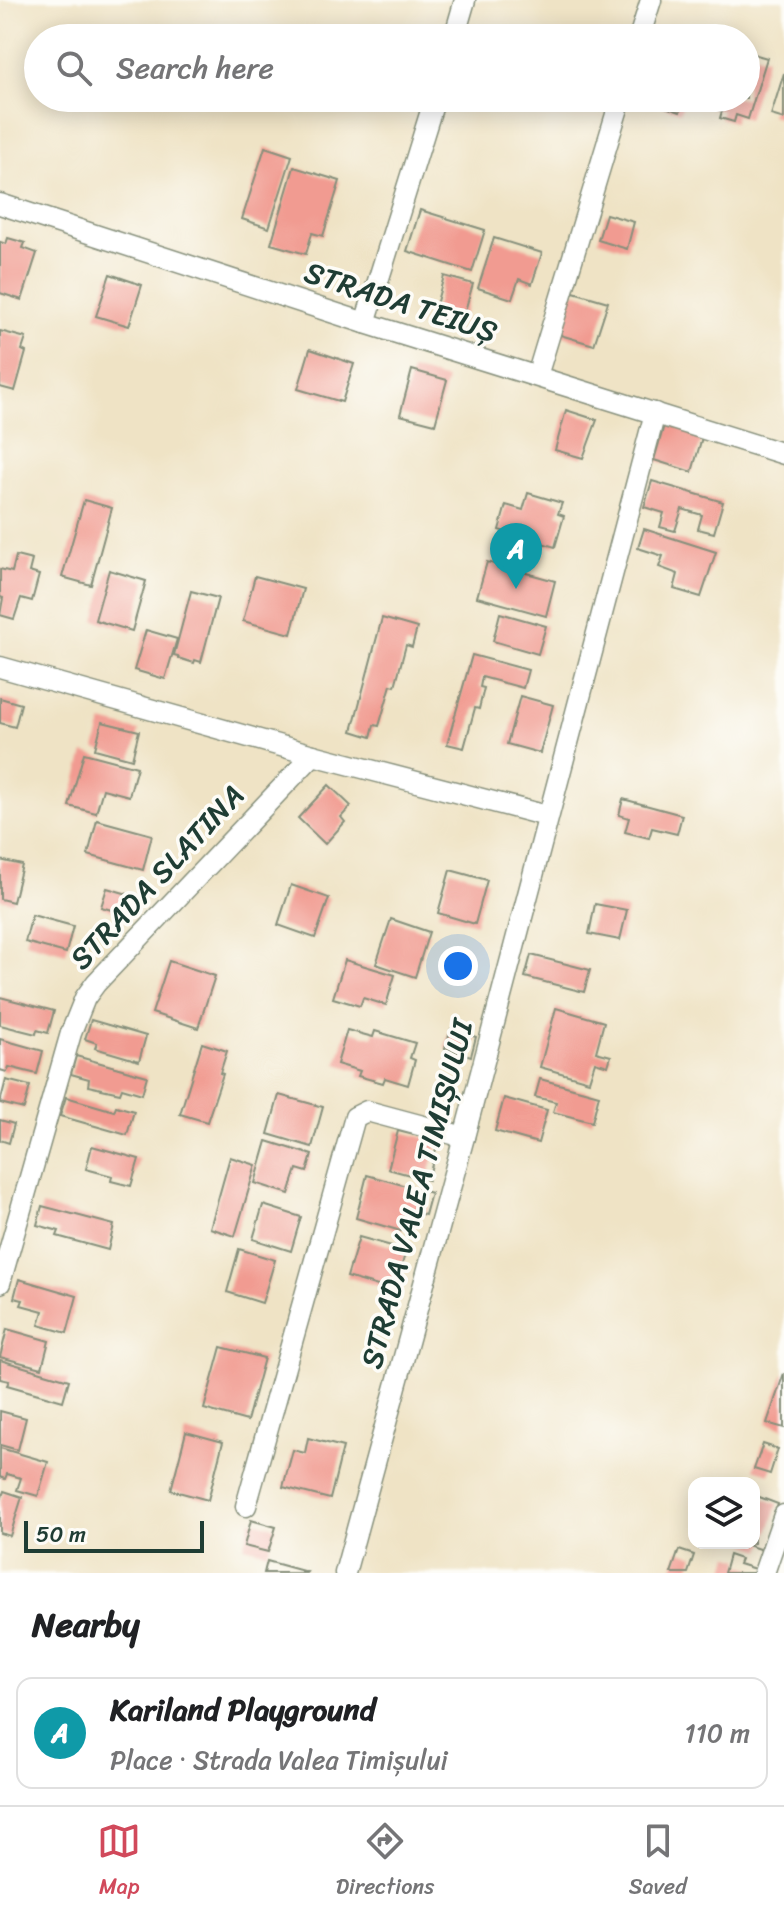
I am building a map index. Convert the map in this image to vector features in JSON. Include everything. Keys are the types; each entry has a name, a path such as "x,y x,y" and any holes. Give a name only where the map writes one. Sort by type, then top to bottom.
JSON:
{"street":[{"path":"458,24 465,0"},
{"path":"643,24 651,0"},
{"path":"365,323 431,112"},
{"path":"537,376 617,112"},
{"name":"STRADA TEIUȘ","path":"0,204 365,323 784,454"},
{"name":"STRADA VALEA TIMIȘULUI","path":"345,1573 655,413"},
{"path":"0,667 313,755 547,816"},
{"name":"STRADA SLATINA","path":"0,1283 71,1033 85,998 313,755"},
{"path":"246,1506 355,1117 367,1111 464,1137"},
{"path":"764,1573 784,1515"}],"building":[{"path":"760,56 767,58 760,80"},
{"path":"784,73 784,119 771,115"},
{"path":"722,112 750,112 748,119 736,115 734,122 720,118"},
{"path":"265,147 292,156 269,228 242,219"},
{"path":"294,167 340,181 323,236 312,233 306,254 271,244"},
{"path":"420,210 485,230 472,272 407,251"},
{"path":"606,214 634,222 627,249 598,240"},
{"path":"8,238 25,243 23,248 37,253 22,300 0,293 0,242 6,244"},
{"path":"494,238 542,253 532,284 519,279 512,299 478,288"},
{"path":"110,274 142,285 129,326 96,316"},
{"path":"444,276 473,284 461,324 433,316"},
{"path":"570,291 608,302 594,345 557,334"},
{"path":"0,331 26,338 22,350 26,352 15,391 0,387"},
{"path":"310,349 354,364 342,402 298,389"},
{"path":"412,370 447,380 435,424 400,415"},
{"path":"566,410 597,420 583,458 555,450"},
{"path":"665,422 703,434 692,472 654,460"},
{"path":"652,481 723,502 714,533 698,529 702,515 682,509 675,531 660,527 664,513 644,507"},
{"path":"528,493 562,503 558,514 564,516 555,547 499,530 506,505 523,510"},
{"path":"84,500 112,508 91,585 62,577"},
{"path":"644,529 716,552 701,597 674,589 678,574 659,567 663,556 638,548"},
{"path":"16,556 32,560 29,572 39,575 32,601 21,598 14,619 0,615 3,598 0,597 0,569 12,572"},
{"path":"487,562 555,581 546,616 477,597"},
{"path":"109,570 146,581 132,631 95,620"},
{"path":"255,576 303,589 291,634 243,621"},
{"path":"191,591 218,598 201,662 195,660 194,663 174,655"},
{"path":"500,613 546,626 538,654 493,641"},
{"path":"382,618 417,628 412,647 406,645 395,686 391,685 379,726 374,725 371,737 352,731"},
{"path":"146,630 177,639 165,679 134,670"},
{"path":"472,655 528,670 523,688 482,677 480,687 484,688 479,709 475,708 464,748 447,744"},
{"path":"520,696 553,705 540,753 507,744"},
{"path":"0,698 21,704 15,727 0,723"},
{"path":"102,722 139,731 132,759 95,749"},
{"path":"84,753 137,767 129,796 103,789 96,813 69,806"},
{"path":"329,785 351,806 341,817 345,822 325,844 298,818"},
{"path":"623,799 682,815 677,834 652,828 649,838 625,832 629,818 619,815"},
{"path":"97,820 152,835 143,870 88,855"},
{"path":"0,860 22,865 13,902 0,899"},
{"path":"450,870 487,880 475,924 438,913"},
{"path":"291,885 329,898 315,938 278,925"},
{"path":"107,888 138,897 133,916 101,907"},
{"path":"595,904 627,910 620,940 589,934"},
{"path":"32,915 73,926 66,953 25,942"},
{"path":"391,919 429,932 415,977 376,964"},
{"path":"531,955 590,970 584,992 525,977"},
{"path":"345,960 395,975 386,1005 363,998 360,1006 333,998"},
{"path":"169,961 215,976 198,1028 152,1013"},
{"path":"0,997 54,1011 48,1033 37,1030 36,1034 0,1025"},
{"path":"556,1008 604,1022 596,1052 611,1056 608,1066 595,1062 589,1081 540,1067"},
{"path":"91,1020 146,1036 139,1061 95,1048 97,1043 85,1039"},
{"path":"451,1029 476,1037 471,1056 445,1048"},
{"path":"347,1030 373,1037 375,1031 415,1043 410,1058 415,1060 408,1085 385,1078 383,1083 358,1076 360,1071 337,1064"},
{"path":"0,1039 43,1051 37,1074 9,1067 7,1072 0,1070"},
{"path":"202,1043 227,1051 207,1122 180,1114"},
{"path":"76,1056 147,1076 142,1094 122,1088 120,1093 88,1086 89,1079 71,1074"},
{"path":"540,1079 599,1095 592,1122 553,1112 556,1102 535,1097"},
{"path":"6,1080 30,1086 24,1109 0,1103"},
{"path":"279,1095 323,1107 312,1147 268,1134"},
{"path":"66,1097 114,1111 116,1106 134,1111 127,1135 60,1116"},
{"path":"504,1098 547,1110 538,1143 495,1131"},
{"path":"0,1120 14,1124 9,1143 0,1140"},
{"path":"398,1131 438,1141 428,1180 388,1169"},
{"path":"267,1141 312,1155 307,1172 297,1169 289,1194 255,1183"},
{"path":"92,1146 139,1159 131,1186 111,1181 112,1176 86,1169"},
{"path":"230,1157 256,1165 235,1236 210,1228"},
{"path":"367,1175 431,1193 425,1215 407,1210 401,1231 356,1218"},
{"path":"263,1205 301,1217 291,1251 253,1239"},
{"path":"42,1206 114,1225 108,1250 57,1236 59,1231 37,1225"},
{"path":"359,1237 406,1250 395,1291 347,1277"},
{"path":"239,1249 275,1260 262,1303 227,1292"},
{"path":"19,1279 77,1296 67,1333 39,1325 43,1311 21,1305 23,1300 14,1298"},
{"path":"7,1329 49,1341 42,1368 0,1357"},
{"path":"221,1347 264,1358 247,1421 204,1409"},
{"path":"0,1360 69,1380 63,1401 7,1385 9,1381 0,1379"},
{"path":"784,1373 784,1428 767,1423"},
{"path":"0,1411 26,1418 18,1450 0,1445"},
{"path":"186,1432 223,1442 208,1500 171,1490"},
{"path":"308,1438 343,1447 330,1499 283,1487 293,1450 305,1453"},
{"path":"763,1444 778,1449 770,1474 754,1469"},
{"path":"0,1448 48,1462 38,1496 17,1490 21,1478 7,1474 5,1479 0,1477"},
{"path":"4,1491 22,1497 10,1536 0,1533 0,1503"},
{"path":"760,1497 778,1504 762,1550 759,1549"},
{"path":"251,1520 276,1527 268,1552 244,1546"},
{"path":"679,1550 694,1555 688,1573 671,1573"},
{"path":"729,1555 741,1559 739,1564 755,1569 754,1573 724,1573"},
{"path":"267,1561 307,1572 264,1573"}],"place":[{"name":"Kariland Playground","path":"516,589"}]}
